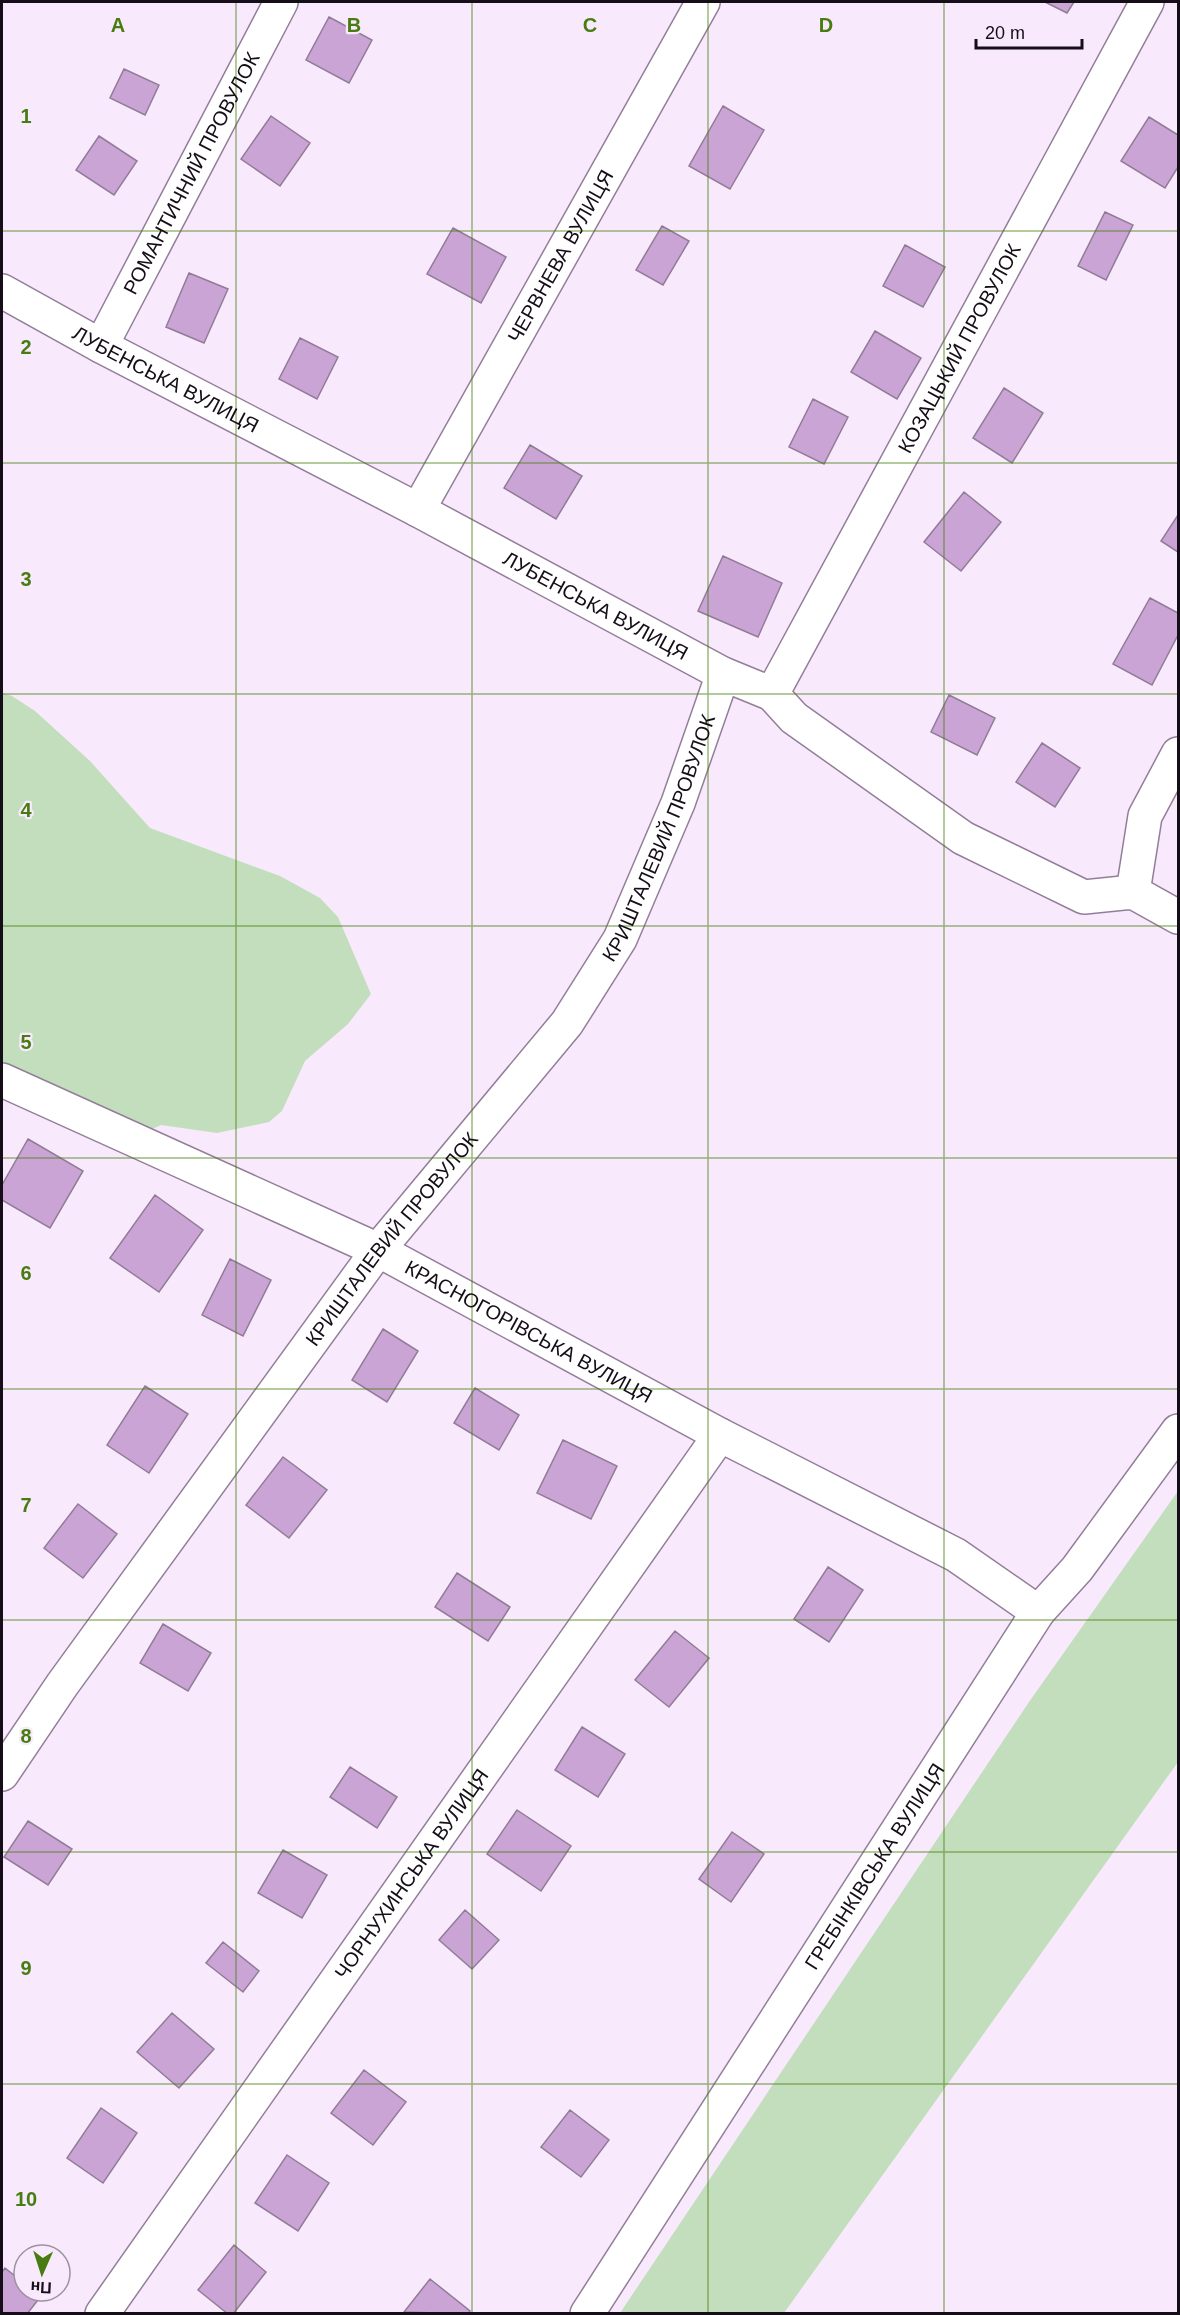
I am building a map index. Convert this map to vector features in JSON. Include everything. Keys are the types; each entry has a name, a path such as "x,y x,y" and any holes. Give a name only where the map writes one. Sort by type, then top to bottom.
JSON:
{"street":[{"name":"РОМАНТИЧНИЙ ПРОВУЛОК","path":"101,346 281,2"},
{"name":"ЧЕРВНЕВА ВУЛИЦЯ","path":"417,510 703,2"},
{"name":"КОЗАЦЬКИЙ ПРОВУЛОК","path":"772,694 1147,2"},
{"name":"ЛУБЕНСЬКА ВУЛИЦЯ","path":"2,291 101,346 417,510 723,674 772,694 794,718 963,838 1084,897 1133,892"},
{"name":"КРИШТАЛЕВИЙ ПРОВУЛОК","path":"2,1774 62,1685 378,1250 567,1023 620,939 678,803 723,674"},
{"path":"1179,754 1145,816 1133,892 1179,916"},
{"name":"КРАСНОГОРІВСЬКА ВУЛИЦЯ","path":"8,1088 378,1250 720,1435 956,1555 1038,1612"},
{"name":"ГРЕБІНКІВСЬКА ВУЛИЦЯ","path":"587,2313 1038,1612 1077,1569 1179,1431"},
{"name":"ЧОРНУХИНСЬКА ВУЛИЦЯ","path":"102,2313 720,1435"}],"green space":[{"path":"2,693 12,696 35,711 90,761 150,828 280,876 320,898 338,917 371,994 348,1024 305,1061 282,1111 269,1122 217,1133 161,1125 137,1136 104,1124 45,1080 2,1062"},
{"path":"1178,1491 1178,1762 784,2313 620,2313 1029,1702"}],"building":[{"path":"1045,2 1074,2 1067,13"},
{"path":"329,17 372,40 349,83 306,60"},
{"path":"124,69 159,85 145,115 110,98"},
{"path":"723,106 764,130 730,189 689,166"},
{"path":"271,116 310,143 280,186 241,159"},
{"path":"1149,117 1178,135 1178,167 1165,188 1121,161"},
{"path":"99,136 137,161 114,195 76,170"},
{"path":"1105,212 1133,225 1106,280 1078,266"},
{"path":"662,226 689,241 663,285 636,270"},
{"path":"453,228 506,257 481,303 427,274"},
{"path":"905,245 945,267 923,307 883,286"},
{"path":"189,273 228,289 204,343 166,327"},
{"path":"875,331 921,358 897,399 851,372"},
{"path":"300,338 338,357 317,399 279,379"},
{"path":"1004,388 1043,413 1012,463 973,438"},
{"path":"813,399 848,417 824,464 789,447"},
{"path":"530,445 582,476 556,519 504,488"},
{"path":"964,492 1001,522 961,571 924,542"},
{"path":"1178,515 1178,552 1161,541"},
{"path":"723,556 782,583 758,637 698,611"},
{"path":"1150,598 1178,613 1178,635 1152,685 1113,664"},
{"path":"949,695 995,718 977,755 931,732"},
{"path":"1042,743 1080,768 1055,807 1016,782"},
{"path":"28,1139 83,1171 50,1228 2,1200 2,1185"},
{"path":"155,1195 203,1230 159,1292 110,1258"},
{"path":"230,1259 271,1280 243,1336 202,1315"},
{"path":"383,1329 418,1351 387,1402 352,1380"},
{"path":"145,1386 188,1414 149,1473 107,1445"},
{"path":"475,1388 519,1415 499,1450 454,1423"},
{"path":"563,1440 617,1466 591,1519 537,1493"},
{"path":"283,1457 327,1490 289,1538 246,1505"},
{"path":"78,1504 117,1534 83,1578 44,1548"},
{"path":"828,1567 863,1590 829,1642 794,1619"},
{"path":"457,1573 510,1607 488,1641 435,1607"},
{"path":"163,1624 211,1653 188,1691 140,1663"},
{"path":"675,1631 709,1658 669,1707 635,1680"},
{"path":"582,1727 625,1754 598,1797 555,1770"},
{"path":"350,1767 397,1797 377,1828 330,1797"},
{"path":"517,1810 571,1846 541,1891 487,1854"},
{"path":"28,1821 72,1849 48,1885 4,1857"},
{"path":"732,1832 764,1854 731,1902 699,1879"},
{"path":"283,1850 327,1875 302,1918 258,1893"},
{"path":"465,1910 499,1940 472,1969 439,1940"},
{"path":"223,1942 259,1971 243,1992 206,1963"},
{"path":"172,2013 214,2049 179,2088 137,2052"},
{"path":"364,2070 406,2102 373,2145 331,2113"},
{"path":"101,2108 137,2133 103,2183 67,2158"},
{"path":"570,2110 609,2140 581,2177 541,2147"},
{"path":"287,2155 329,2183 298,2231 255,2203"},
{"path":"234,2245 266,2272 233,2314 228,2314 198,2290"},
{"path":"5,2268 12,2274 12,2303 36,2303 27,2314 2,2314 2,2272"},
{"path":"430,2279 470,2311 468,2314 404,2312"}]}
